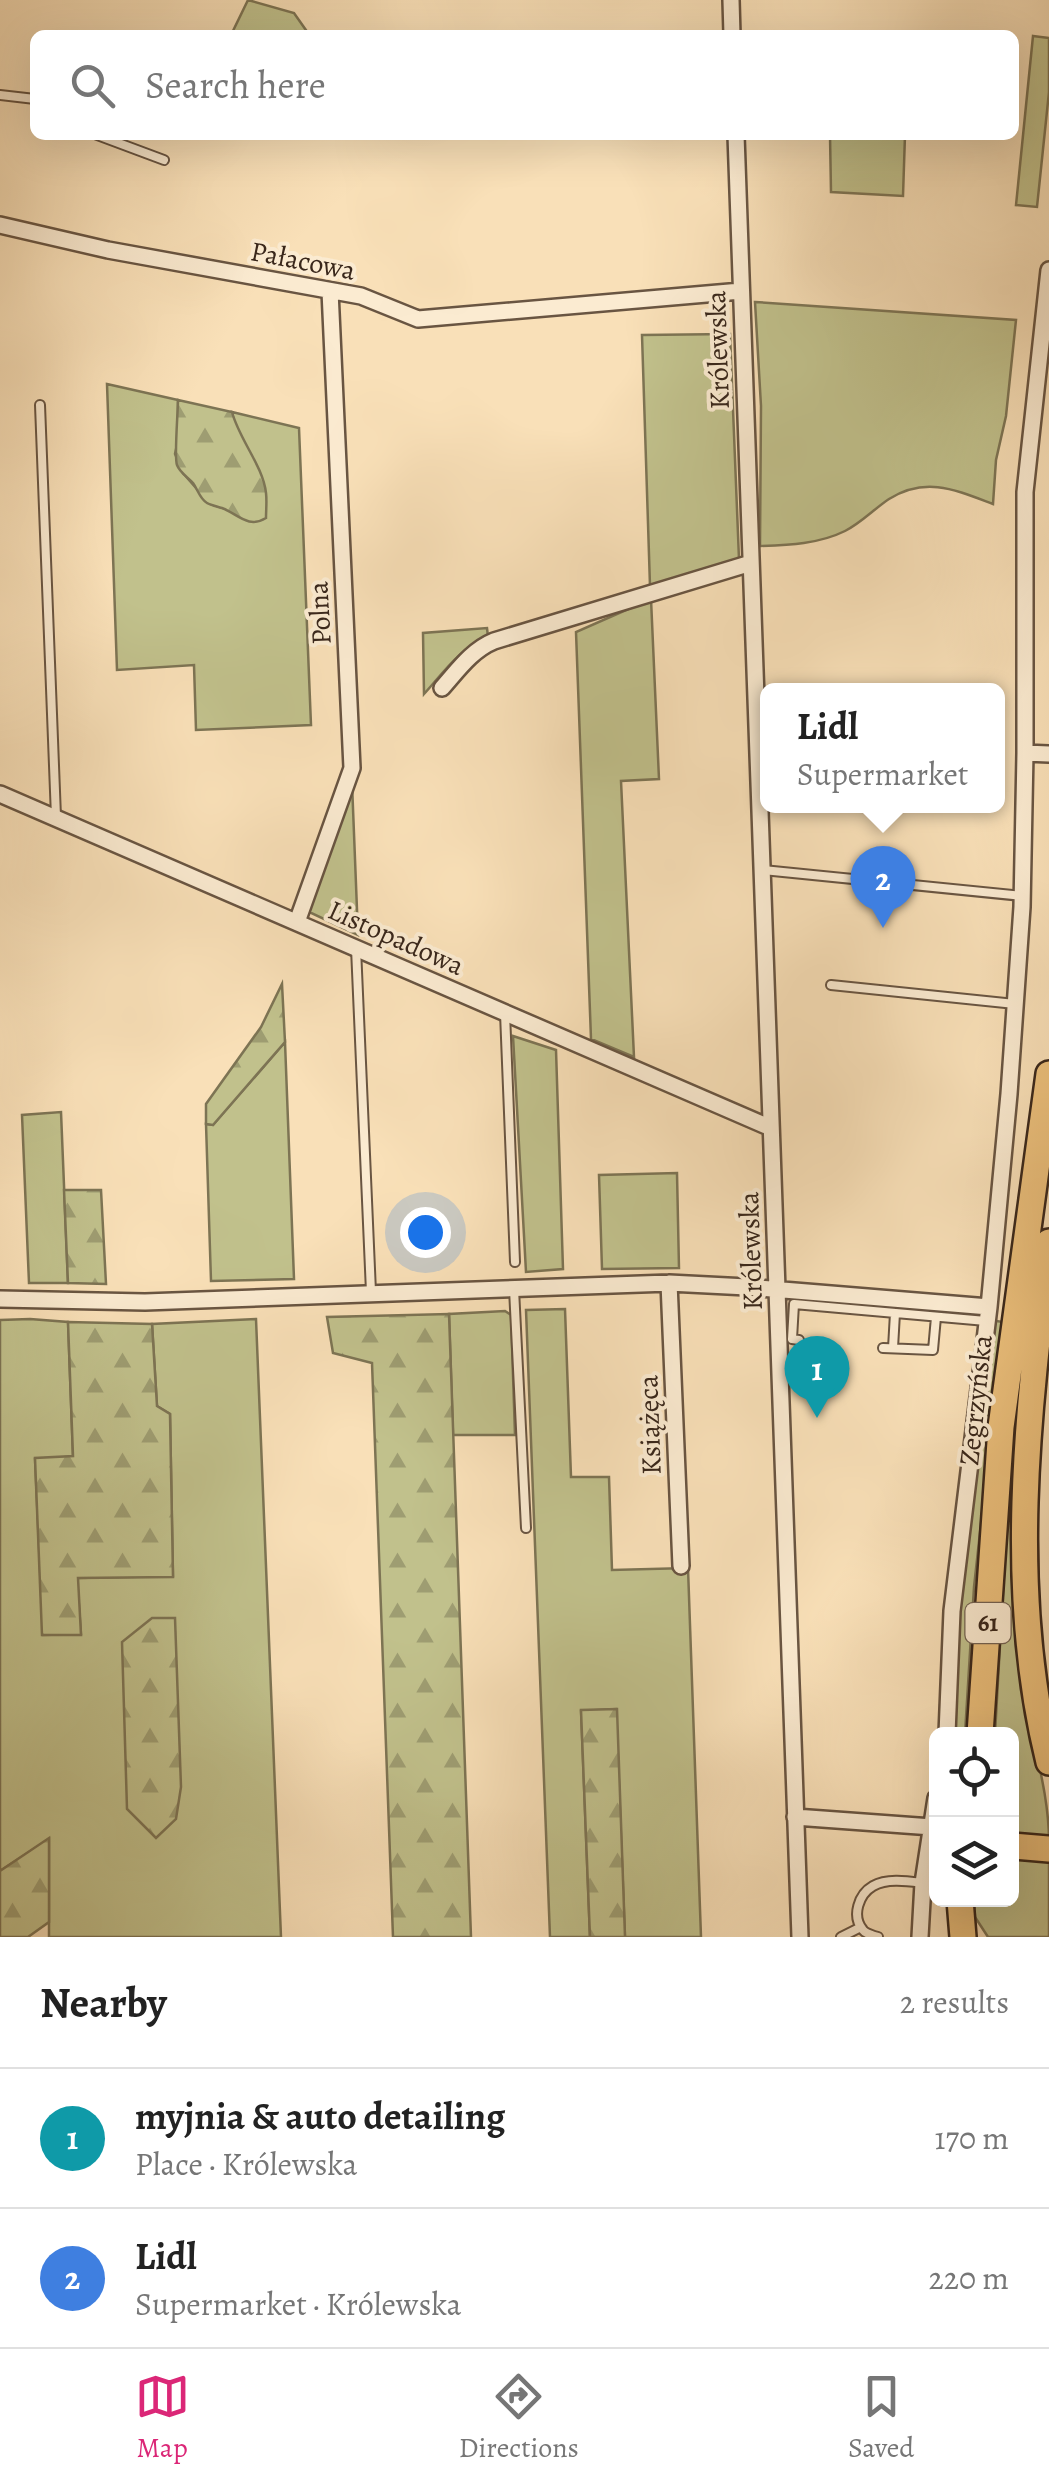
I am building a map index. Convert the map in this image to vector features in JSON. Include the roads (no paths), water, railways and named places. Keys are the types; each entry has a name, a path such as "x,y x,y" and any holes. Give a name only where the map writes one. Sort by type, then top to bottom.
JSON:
{"main road":[{"name":"Zegrzyńska","path":"980,1727 1001,1427 1049,1074"},
{"name":"Zegrzyńska","path":"1049,1242 1032,1367 1024,1515 1030,1646 1049,1762"},
{"path":"1019,1846 1049,1849"},
{"path":"961,1907 963,1937"}],"street":[{"path":"731,0 732,30"},
{"name":"Królewska","path":"736,140 800,1937"},
{"name":"Pałacowa","path":"0,225 108,250 361,296 418,319 742,291"},
{"path":"948,1727 952,1611 987,1314 1015,1004 1025,753 1024,492 1049,270"},
{"name":"Polna","path":"296,922 352,768 330,292"},
{"path":"442,688 470,656 494,641 750,563"},
{"path":"1025,753 1049,754"},
{"name":"Listopadowa","path":"0,794 771,1128"},
{"path":"0,1300 145,1302 669,1283 778,1289 987,1314"},
{"name":"Książęca","path":"669,1283 681,1566"},
{"path":"793,1818 929,1827"},
{"path":"920,1937 922,1882 929,1844"}],"lane":[{"path":"0,95 30,99"},
{"path":"110,140 164,160"},
{"path":"40,405 56,817"},
{"path":"762,870 1022,896"},
{"path":"356,948 371,1292"},
{"path":"831,985 1015,1004"},
{"path":"505,1013 516,1262"},
{"path":"514,1289 526,1528"},
{"path":"799,1340 792,1339 794,1304 936,1317 987,1314"},
{"path":"895,1313 888,1348 934,1350 936,1317"},
{"path":"878,1937 861,1927 858,1903 866,1890 884,1882 922,1882"},
{"path":"841,1937 861,1927"}],"place":[{"name":"Lidl","path":"883,928"},
{"name":"myjnia & auto detailing","path":"817,1418"}]}
